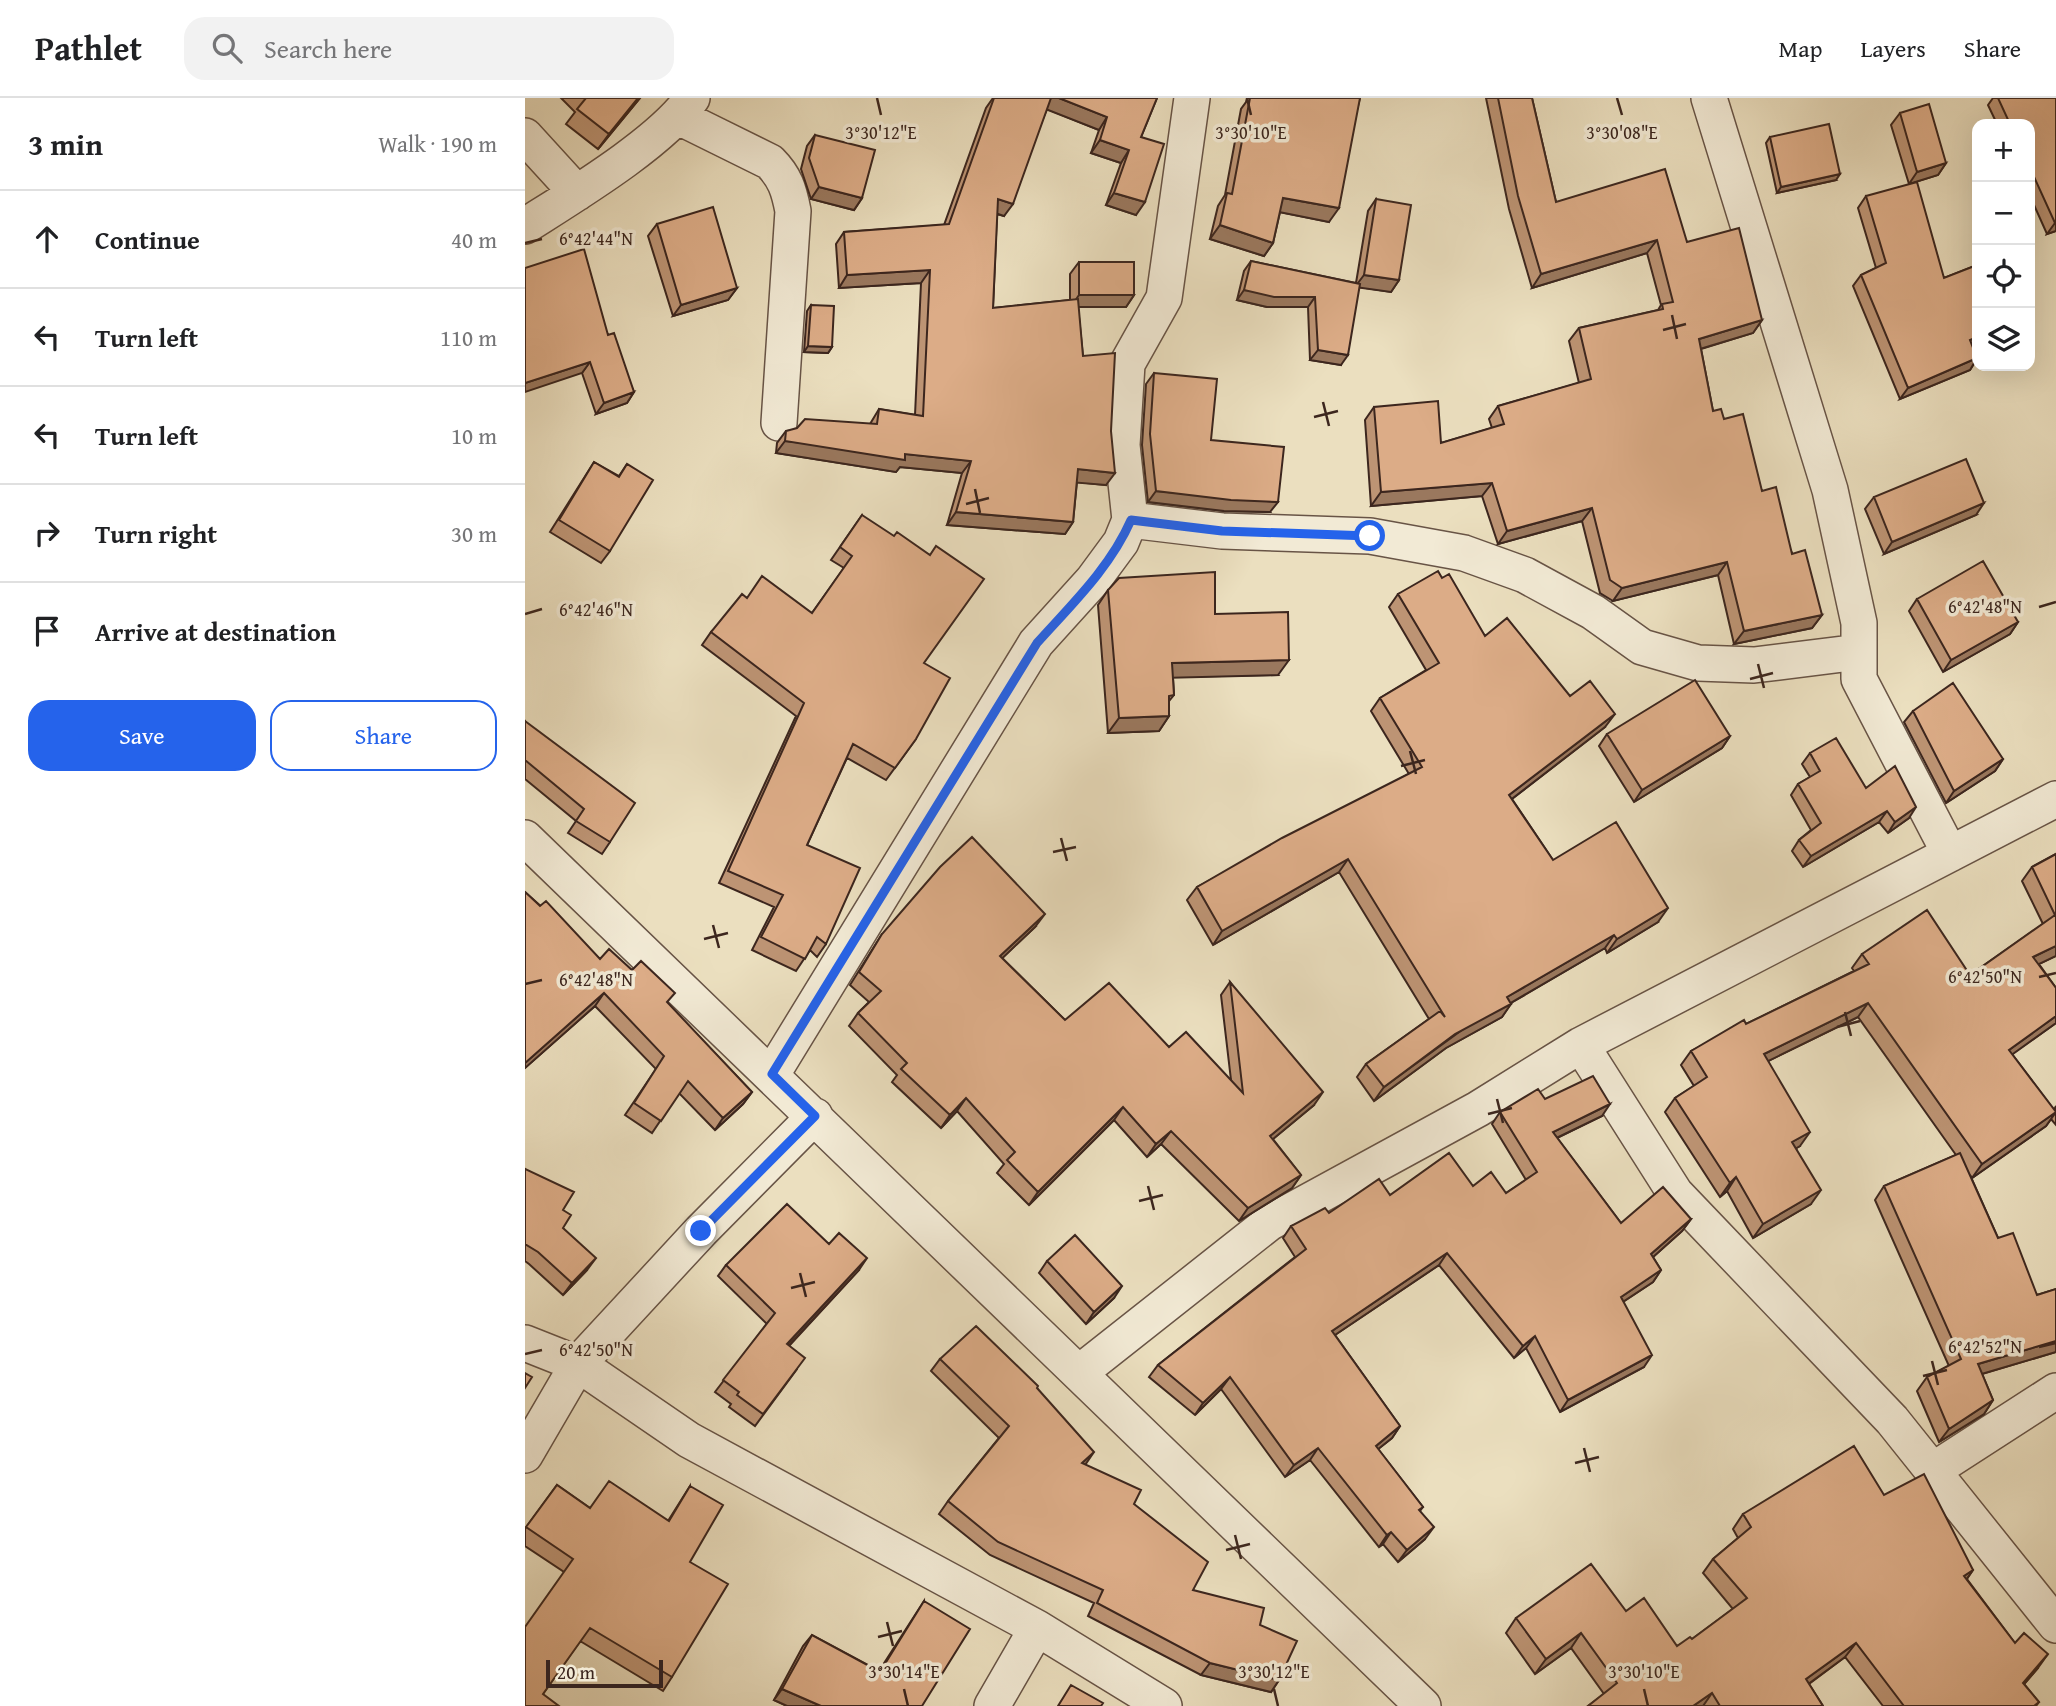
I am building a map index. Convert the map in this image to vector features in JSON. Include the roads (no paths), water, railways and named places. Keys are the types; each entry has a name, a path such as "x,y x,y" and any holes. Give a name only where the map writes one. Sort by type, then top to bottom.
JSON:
{"street":[{"path":"772,1074 1037,643 1093,580 1121,542 1131,520 1122,445 1127,364 1164,298 1192,98"},
{"path":"1709,98 1830,491 1859,623 1859,678 1950,854"},
{"path":"525,226 577,193 686,107 770,162 781,173 789,188 793,211 779,423"},
{"path":"525,136 577,193"},
{"path":"1131,520 1222,531 1370,536 1464,553 1525,575 1593,612 1642,647 1698,663 1754,665 1859,653"},
{"path":"1079,1373 1269,1223 1478,1109 1581,1045 2056,799"},
{"path":"525,838 1423,1706"},
{"path":"1581,1045 1675,1193 1892,1420 2056,1625"},
{"path":"525,1455 578,1364 701,1231 815,1116"},
{"path":"525,1343 578,1364 689,1440 1037,1628 1164,1706"},
{"path":"1933,1471 2056,1391"},
{"path":"992,1706 1037,1628"}]}
